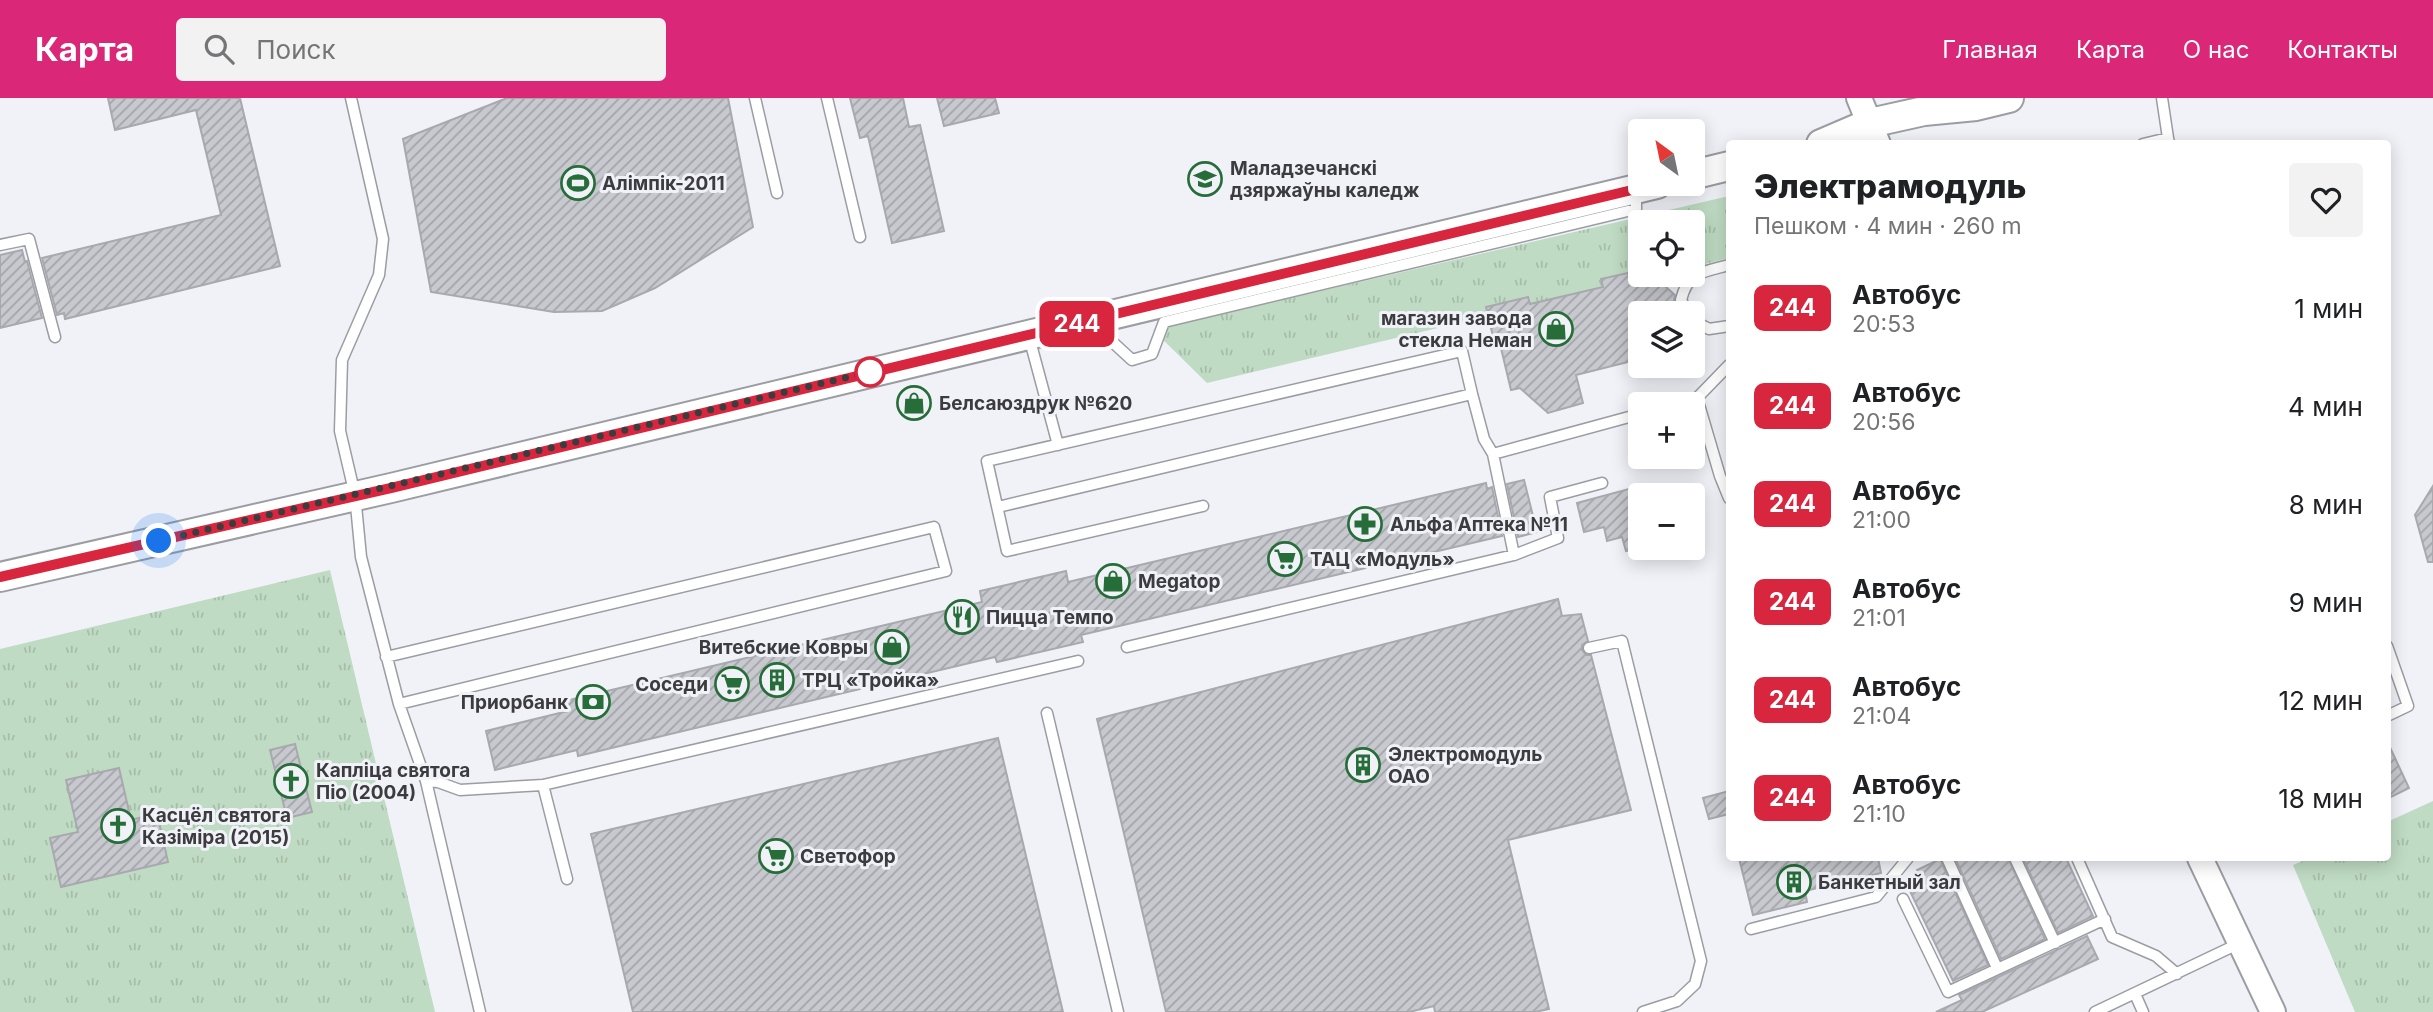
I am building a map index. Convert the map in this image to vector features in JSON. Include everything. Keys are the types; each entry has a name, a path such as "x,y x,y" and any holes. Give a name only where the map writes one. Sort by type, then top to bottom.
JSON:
{"main road":[{"path":"1832,140 1924,111 1976,106 2009,98"},
{"path":"1838,140 1870,126"},
{"path":"1705,172 1726,167"},
{"path":"0,577 1090,321 1628,190"}],"street":[{"path":"2201,861 2273,1012"}],"lane":[{"path":"351,98 383,239 379,275 342,360 340,431 355,495 361,557 399,704 426,781 480,1012"},
{"path":"755,98 777,193"},
{"path":"827,98 860,237"},
{"path":"2162,98 2169,140"},
{"path":"1090,321 1132,360 1152,354 1164,322 1636,209 1642,196"},
{"path":"0,245 29,239 55,337"},
{"path":"1682,301 1684,286 1696,274 1726,266"},
{"path":"1705,328 1709,330 1726,327"},
{"path":"1028,334 1058,445"},
{"path":"1203,506 1007,551 987,461 1462,351 1484,439 1493,454 1514,555"},
{"path":"1703,392 1726,368"},
{"path":"998,507 1472,394"},
{"path":"1493,454 1628,417"},
{"path":"1705,425 1726,491"},
{"path":"1127,647 1514,555 1558,538 1550,497 1602,483"},
{"path":"386,657 934,527 946,571 399,704"},
{"path":"1589,648 1622,641 1701,961 1695,984 1677,1001 1643,1012"},
{"path":"2391,657 2408,706 2391,714"},
{"path":"426,781 438,782 460,790 543,785 1078,661"},
{"path":"1047,713 1118,1012"},
{"path":"543,785 567,879"},
{"path":"1751,929 1876,897 1906,861"},
{"path":"1948,861 1997,968"},
{"path":"2016,861 2055,943"},
{"path":"2078,861 2112,936 2156,956 2177,974"},
{"path":"1903,899 1948,992 2105,919"},
{"path":"2095,1012 2241,943"},
{"path":"2135,994 2143,1012"}],"green space":[{"path":"1726,197 1726,259 1705,264 1705,210 1669,210"},
{"path":"1628,219 1628,283 1207,383 1153,330"},
{"path":"330,570 435,1012 0,1012 0,649"},
{"path":"2433,801 2433,1012 2355,1012 2293,865 2303,861 2391,861 2391,820"}],"building":[{"path":"108,98 240,98 280,266 65,319 64,313 57,315 42,258 221,215 196,110 115,130"},
{"name":"Алімпік-2011","path":"507,98 728,98 753,227 655,288 602,311 554,312 431,292 403,139"},
{"path":"850,98 903,98 909,127 920,125 944,231 892,243 868,136 860,138"},
{"path":"937,98 995,98 999,113 944,126"},
{"path":"22,250 42,318 0,328 0,255"},
{"path":"1628,273 1628,287 1666,287 1675,295 1674,301 1628,301 1628,362 1576,375 1583,403 1548,413 1520,388 1511,390 1500,344 1495,345 1486,307 1528,297 1530,304 1603,287 1601,279"},
{"path":"1524,480 1537,532 1518,537 1507,484"},
{"path":"1486,483 1487,489 1492,487 1502,536 1081,635 1083,642 997,662 995,657 578,756 577,750 495,770 486,731 568,711 565,701 982,602 980,591 1066,571 1068,582"},
{"path":"2433,486 2433,562 2428,562 2415,515"},
{"path":"1628,489 1628,551 1622,537 1607,541 1604,527 1584,532 1577,503"},
{"name":"Электромодуль ОАО","path":"1558,599 1562,616 1581,614 1588,641 1582,645 1582,650 1586,655 1591,655 1631,810 1508,840 1549,1009 1535,1012 1435,1012 1434,1006 1409,1012 1166,1012 1097,719"},
{"path":"998,738 1063,1012 633,1012 591,834"},
{"name":"Капліца святога Піо (2004)","path":"295,744 312,812 287,818 270,750"},
{"path":"2391,750 2409,788 2391,797"},
{"name":"Касцёл святога Казіміра (2015)","path":"119,768 131,820 157,813 168,862 61,887 50,838 78,832 66,780"},
{"path":"1726,792 1726,815 1709,819 1703,798"},
{"name":"Банкетный зал","path":"1740,861 1879,861 1881,873 1805,891 1807,902 1753,915"},
{"path":"1941,861 1988,965 1953,981 1909,889 1923,882 1917,870"},
{"path":"1956,861 2009,861 2045,939 2001,959"},
{"path":"2024,861 2067,861 2093,916 2058,933"},
{"path":"2087,936 2098,959 1982,1012 1936,1012 1962,1000 1959,995"}],"bus line":[{"name":"244","path":"0,577 391,488 1628,191"}],"place":[{"name":"Маладзечанскі дзяржаўны каледж","path":"1205,179"},
{"name":"Алімпік-2011","path":"578,183"},
{"name":"магазин завода стекла Неман","path":"1556,329"},
{"name":"Белсаюздрук №620","path":"914,403"},
{"name":"Альфа Аптека №11","path":"1365,524"},
{"name":"ТАЦ «Модуль»","path":"1285,559"},
{"name":"Megatop","path":"1113,581"},
{"name":"Пицца Темпо","path":"962,617"},
{"name":"Витебские Ковры","path":"892,647"},
{"name":"ТРЦ «Тройка»","path":"777,680"},
{"name":"Соседи","path":"732,684"},
{"name":"Приорбанк","path":"593,702"},
{"name":"Электромодуль ОАО","path":"1363,765"},
{"name":"Капліца святога Піо (2004)","path":"291,781"},
{"name":"Касцёл святога Казіміра (2015)","path":"118,826"},
{"name":"Светофор","path":"776,856"},
{"name":"Банкетный зал","path":"1794,882"}],"route":[{"path":"159,541 391,488 878,370 870,372"}]}
